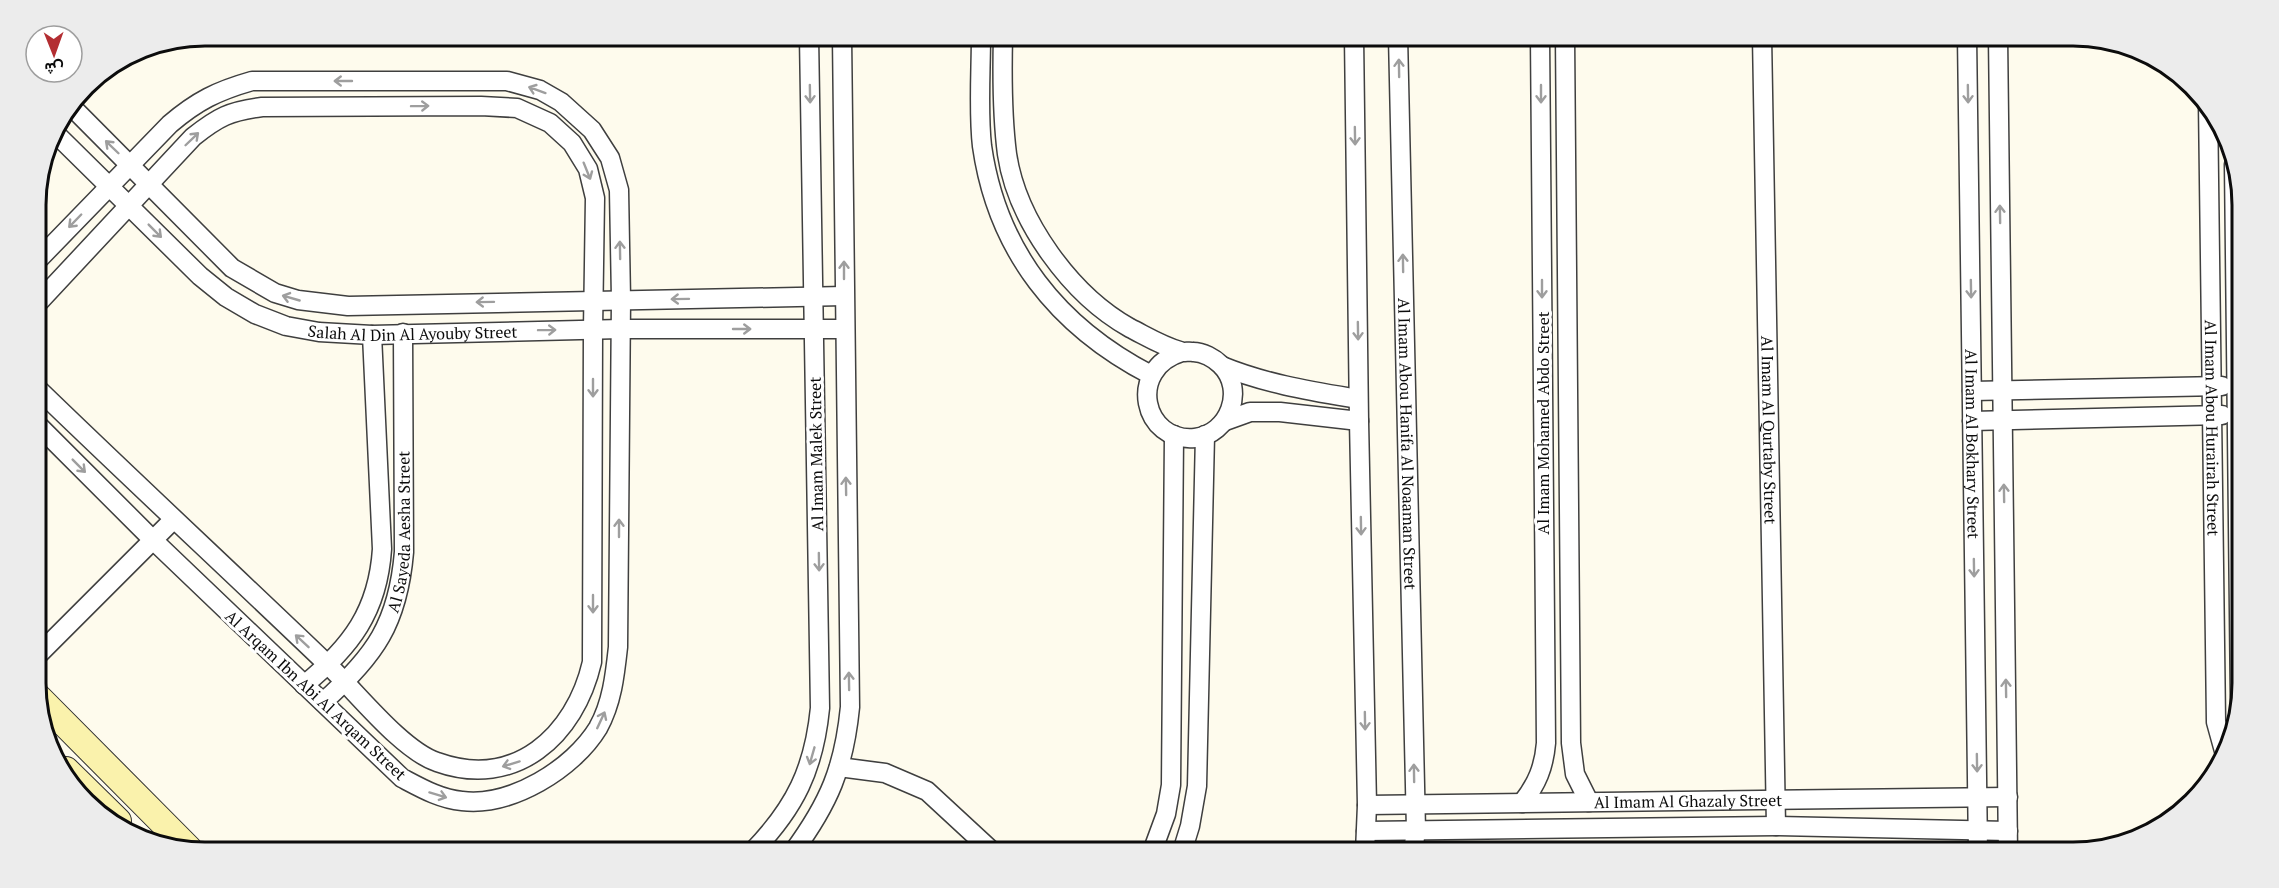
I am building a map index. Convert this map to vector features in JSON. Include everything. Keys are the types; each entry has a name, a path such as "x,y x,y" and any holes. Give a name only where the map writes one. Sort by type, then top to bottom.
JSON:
{"street":[{"name":"Al Imam Malek Street","path":"761,842 787,812 801,788 818,735 821,681 809,47"},
{"name":"Al Imam Malek Street","path":"801,842 816,821 835,783 847,733 850,707 842,47"},
{"path":"981,47 982,143 995,201 1010,238 1036,281 1076,326 1108,351 1151,375"},
{"path":"1003,47 1002,92 1008,156 1015,185 1041,240 1072,280 1102,308 1127,326 1182,352 1204,354 1222,366 1251,378 1277,385 1358,399"},
{"path":"1354,47 1358,399 1367,805 1366,841"},
{"name":"Al Imam Abou Hanifa Al Noaaman Street","path":"1398,47 1414,841"},
{"name":"Al Imam Mohamed Abdo Street","path":"1522,803 1533,790 1540,775 1545,759 1546,743 1540,47"},
{"name":"Al Imam Mohamed Abdo Street","path":"1565,47 1571,742 1575,774 1589,802"},
{"name":"Al Imam Al Qurtaby Street","path":"1762,47 1776,826"},
{"name":"Al Imam Al Bokhary Street","path":"1967,47 1978,841"},
{"name":"Al Imam Al Bokhary Street","path":"1998,47 2008,841"},
{"name":"Al Arqam Ibn Abi Al Arqam Street","path":"47,251 170,124 194,104 221,89 252,81 507,81 540,90 561,102 592,130 609,158 619,190 621,299 619,576 615,674 609,701 599,726 587,743 557,772 508,797 463,801 434,795 402,778 153,540 47,434"},
{"name":"Al Arqam Ibn Abi Al Arqam Street","path":"47,293 193,137 215,119 239,110 262,107 469,106 517,108 550,123 572,143 588,169 595,198 592,662 587,685 577,707 543,747 519,762 491,769 462,770 435,762 410,747 329,665 172,520 47,396"},
{"name":"Salah Al Din Al Ayouby Street","path":"77,112 232,268 275,293 298,300 348,306 844,296"},
{"name":"Al Imam Abou Hurairah Street","path":"2208,122 2216,722 2221,741"},
{"name":"Salah Al Din Al Ayouby Street","path":"61,139 200,276 226,297 255,314 286,326 319,332 372,335 621,329 844,329"},
{"path":"2210,296 2232,295"},
{"path":"1542,317 1568,316"},
{"name":"Al Sayeda Aesha Street","path":"323,702 345,683 376,645 394,608 402,576 404,552 404,333"},
{"name":"Al Sayeda Aesha Street","path":"304,685 341,653 366,615 381,572 382,549 372,335"},
{"path":"1182,352 1164,360 1151,375 1148,387 1149,410 1164,429 1174,435 1195,438 1216,429 1225,421 1231,410 1233,399 1229,375 1222,366"},
{"path":"1972,391 2232,386"},
{"path":"1225,421 1250,412 1280,412 1359,421"},
{"path":"1972,421 2232,415"},
{"path":"1156,841 1166,814 1171,785 1174,435"},
{"path":"1185,841 1197,786 1205,435"},
{"path":"46,647 172,520"},
{"path":"593,576 619,576"},
{"path":"49,708 179,839"},
{"path":"839,767 885,773 927,791 982,842"},
{"name":"Al Imam Al Ghazaly Street","path":"1367,805 2008,796"},
{"name":"Al Imam Al Ghazaly Street","path":"1366,831 1776,826 2008,831"}]}
